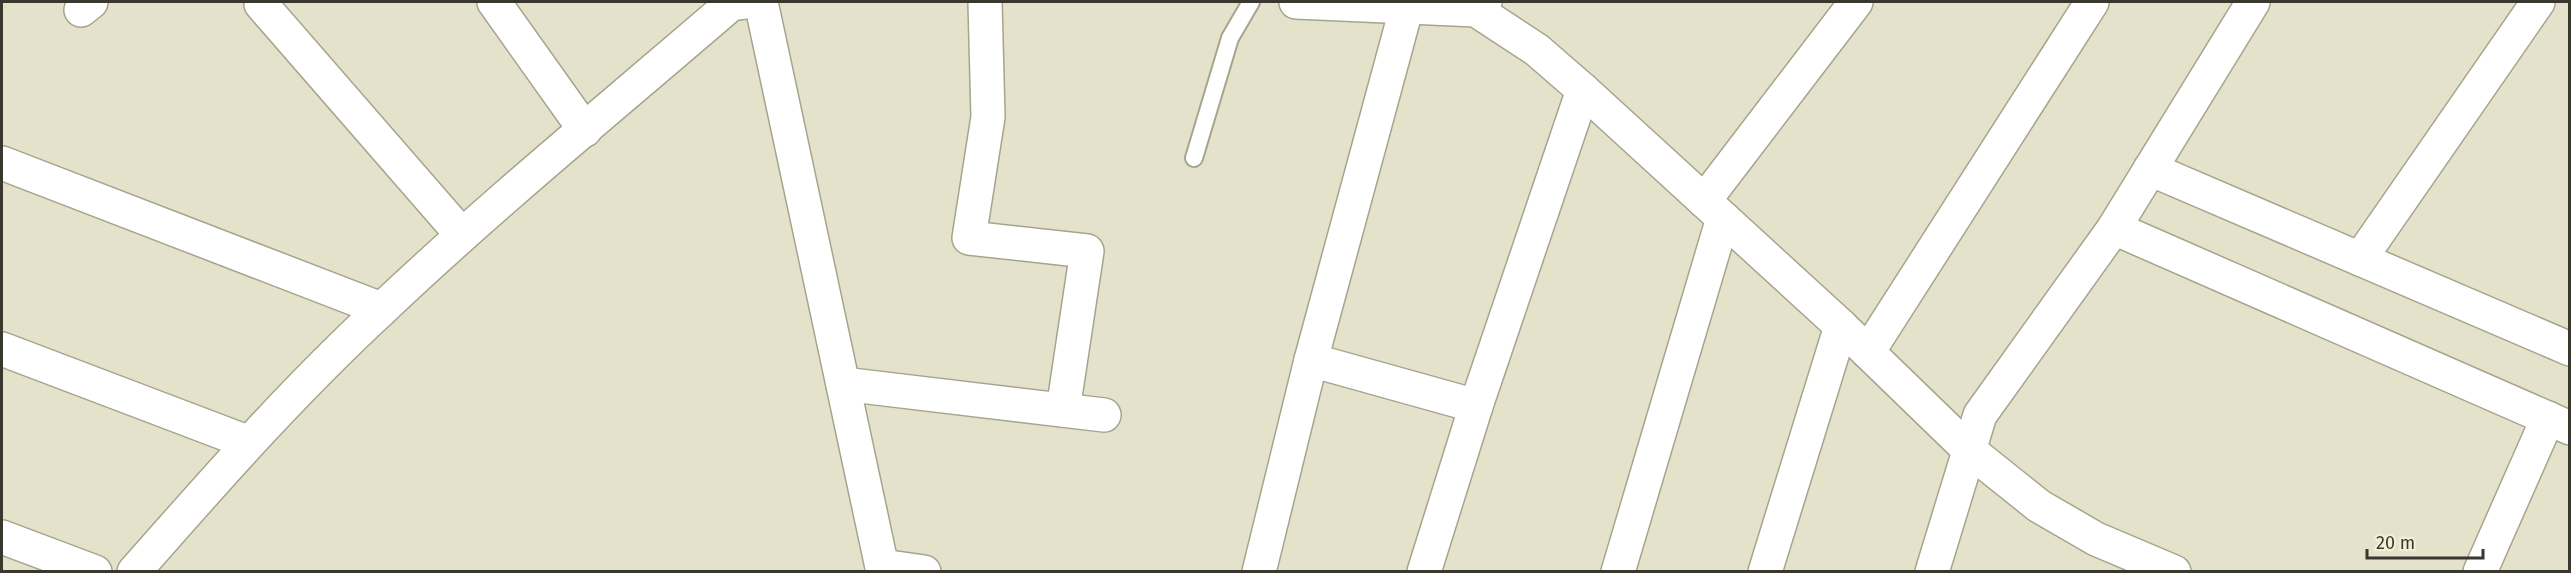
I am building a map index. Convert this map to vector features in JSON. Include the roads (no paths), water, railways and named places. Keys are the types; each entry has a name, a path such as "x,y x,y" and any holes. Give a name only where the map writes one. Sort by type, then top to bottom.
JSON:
{"street":[{"path":"494,2 585,130"},
{"path":"134,572 248,442 381,309 462,235 585,130 743,2 843,384 882,569 924,572"},
{"path":"985,2 988,117 969,238 1088,251 1063,410"},
{"path":"1296,2 1481,6 1583,90 1841,326 1969,450 2039,506 2096,539 2163,569"},
{"path":"1617,572 1713,210 1856,2"},
{"path":"1868,352 2092,2"},
{"path":"1932,572 1980,415 2114,228 2253,2"},
{"path":"2360,259 2538,2"},
{"path":"261,4 462,235"},
{"path":"1259,572 1311,360 1407,6"},
{"path":"1425,572 1476,406 1583,90"},
{"path":"2,163 381,309"},
{"path":"2150,169 2570,348"},
{"path":"2114,228 2559,423 2480,572"},
{"path":"1765,572 1841,326"},
{"path":"2,349 248,442"},
{"path":"1311,360 1476,406"},
{"path":"843,384 1104,415"},
{"path":"2,537 94,572"}],"lane":[{"path":"1194,158 1230,38 1251,2"}]}
